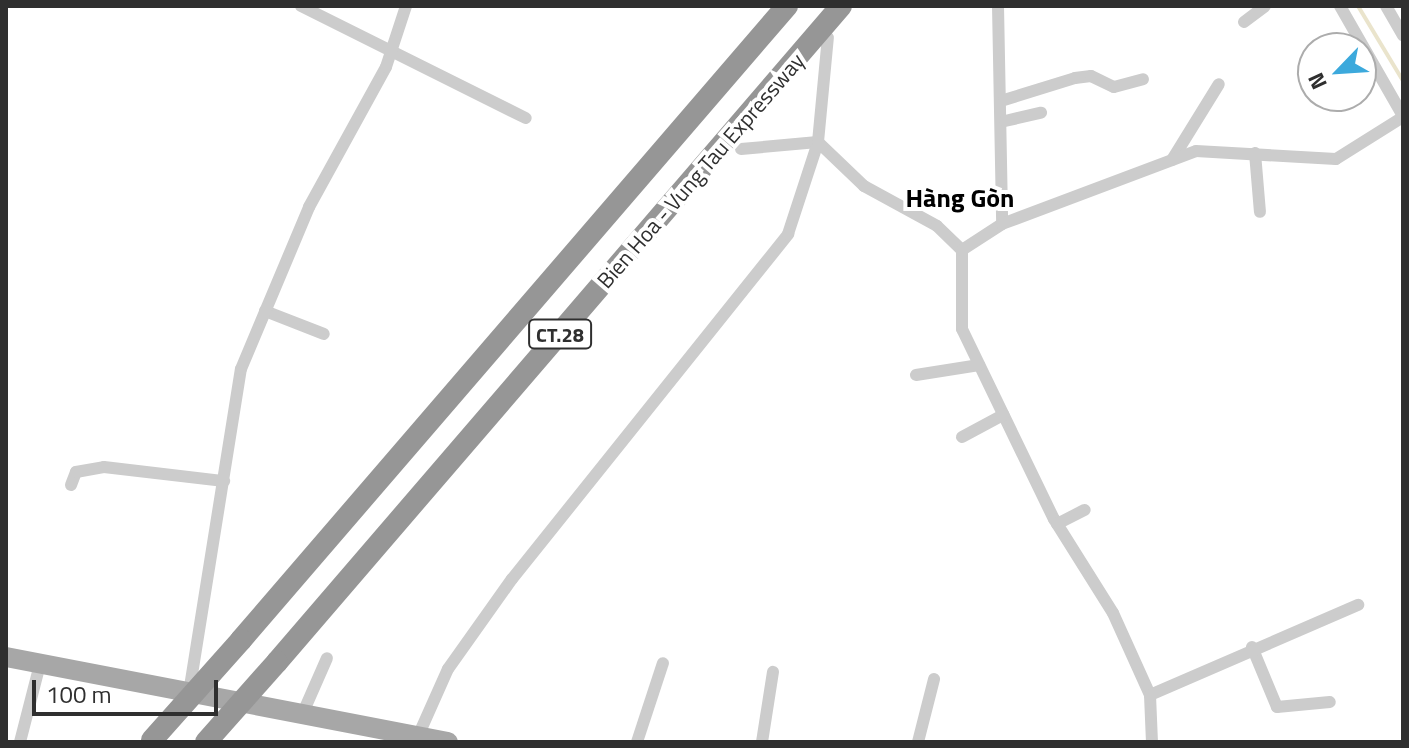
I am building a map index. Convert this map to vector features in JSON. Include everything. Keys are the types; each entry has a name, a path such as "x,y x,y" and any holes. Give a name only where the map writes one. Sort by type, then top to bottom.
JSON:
{"highway":[{"name":"Bien Hoa - Vung Tau Expressway","path":"151,741 787,6"},
{"name":"Bien Hoa - Vung Tau Expressway","path":"206,742 841,6"}],"main road":[{"path":"6,657 448,742"}],"street":[{"path":"301,6 526,118"},
{"path":"189,693 241,369 309,207 392,53 406,6"},
{"path":"998,6 1005,121 1002,224"},
{"path":"1244,22 1265,6"},
{"path":"962,250 1002,224 1205,150 1336,159 1403,117 1396,92 1340,6"},
{"path":"1386,6 1403,36"},
{"path":"419,734 448,669 512,579 788,234 818,142 828,37"},
{"path":"1004,100 1075,78 1114,87 1143,79"},
{"path":"1172,160 1219,84"},
{"path":"1005,121 1041,113"},
{"path":"741,149 818,142 864,186 937,226 962,250 962,329 1057,524 1113,613 1150,695 1152,742"},
{"path":"1255,153 1260,212"},
{"path":"265,311 324,334"},
{"path":"916,375 979,365"},
{"path":"962,437 1003,415"},
{"path":"71,485 76,472 104,467 224,481"},
{"path":"1057,524 1085,510"},
{"path":"1150,695 1252,647 1358,605"},
{"path":"1252,647 1277,707 1330,702"},
{"path":"302,715 327,658"},
{"path":"637,742 663,663"},
{"path":"20,742 40,664"},
{"path":"762,742 773,672"},
{"path":"918,742 934,679"}],"waterway":[{"path":"1358,6 1403,81"}],"district":[{"name":"Hàng Gòn","path":"960,198"}]}
